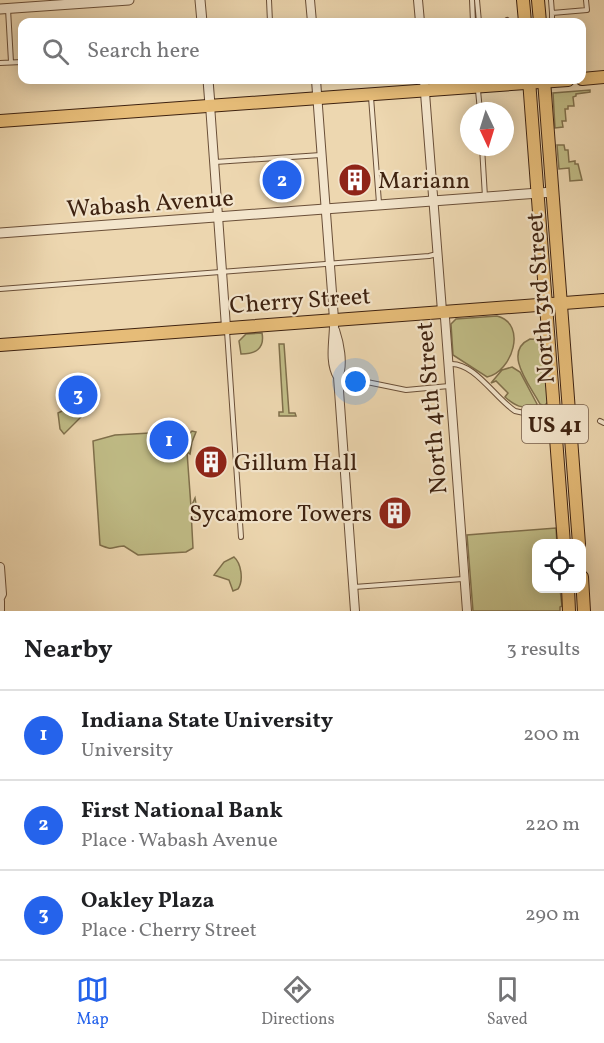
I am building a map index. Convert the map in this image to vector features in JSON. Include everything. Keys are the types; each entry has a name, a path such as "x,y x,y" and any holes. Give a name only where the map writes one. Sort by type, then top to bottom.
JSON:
{"main road":[{"path":"523,0 525,18"},
{"path":"538,0 540,18"},
{"path":"586,79 604,77"},
{"path":"0,120 371,94 424,85 451,84"},
{"name":"US 41","path":"529,84 538,194"},
{"name":"US 41","path":"544,84 553,192"},
{"name":"North 3rd Street","path":"553,192 579,539"},
{"name":"North 3rd Street","path":"538,194 564,539"},
{"name":"Cherry Street","path":"0,345 226,327 334,324 442,311 604,300"},
{"path":"568,593 569,611"},
{"path":"583,593 584,611"}],"street":[{"path":"4,9 129,0"},
{"path":"200,0 202,18"},
{"path":"310,0 312,18"},
{"path":"418,0 420,18"},
{"path":"208,84 226,327"},
{"path":"316,84 334,324 335,372 339,380 355,611"},
{"name":"North 4th Street","path":"424,85 442,311 445,318 467,611"},
{"name":"Wabash Avenue","path":"0,233 553,192"},
{"path":"0,567 1,610"}],"lane":[{"path":"269,0 270,18"},
{"path":"472,0 473,18"},
{"path":"477,0 478,18"},
{"path":"550,0 552,18"},
{"path":"552,13 587,10 586,0"},
{"path":"4,9 11,62"},
{"path":"0,63 18,62"},
{"path":"478,84 479,102"},
{"path":"371,94 379,205"},
{"path":"214,163 322,155"},
{"path":"483,156 485,197"},
{"path":"0,289 437,254"},
{"path":"226,327 242,537"},
{"path":"448,364 456,363 471,371 515,411 569,410"},
{"path":"339,380 362,381 401,390 450,386"},
{"path":"353,587 464,579"}],"shaded area":[{"path":"590,90 590,92 576,94 573,97 574,106 568,106 568,109 565,109 566,121 562,121 563,127 555,128 553,93"},
{"path":"557,145 564,145 565,150 568,150 569,162 575,161 575,164 578,164 582,180 570,181 569,168 559,169"},
{"path":"497,316 512,328 513,348 503,366 496,373 487,377 453,355 451,324 456,319"},
{"path":"262,333 262,343 258,350 241,354 239,341 246,334"},
{"path":"530,339 543,340 548,402 544,406 540,404 525,379 518,360 518,352 522,345"},
{"path":"279,344 284,344 289,413 295,413 296,416 279,416 279,412 283,412"},
{"path":"512,367 520,372 537,404 536,407 516,405 505,397 508,393 496,381 491,383 502,370"},
{"path":"75,407 76,412 81,407 85,413 64,434 60,429 58,413"},
{"path":"185,431 187,451 189,434 192,431 196,432 190,454 187,452 191,507 195,498 198,516 196,518 193,516 191,511 193,548 186,552 138,555 124,546 110,548 100,545 93,441 115,435"},
{"path":"556,528 557,539 532,539 532,593 560,593 562,606 560,611 473,611 467,535"},
{"path":"234,557 241,577 238,589 233,591 229,580 214,575 224,562"}],"place":[{"name":"First National Bank","path":"282,180"},
{"name":"Mariann","path":"355,180"},
{"name":"Oakley Plaza","path":"78,395"},
{"name":"Indiana State University","path":"169,440"},
{"name":"Gillum Hall","path":"211,462"},
{"name":"Sycamore Towers","path":"395,513"}]}
